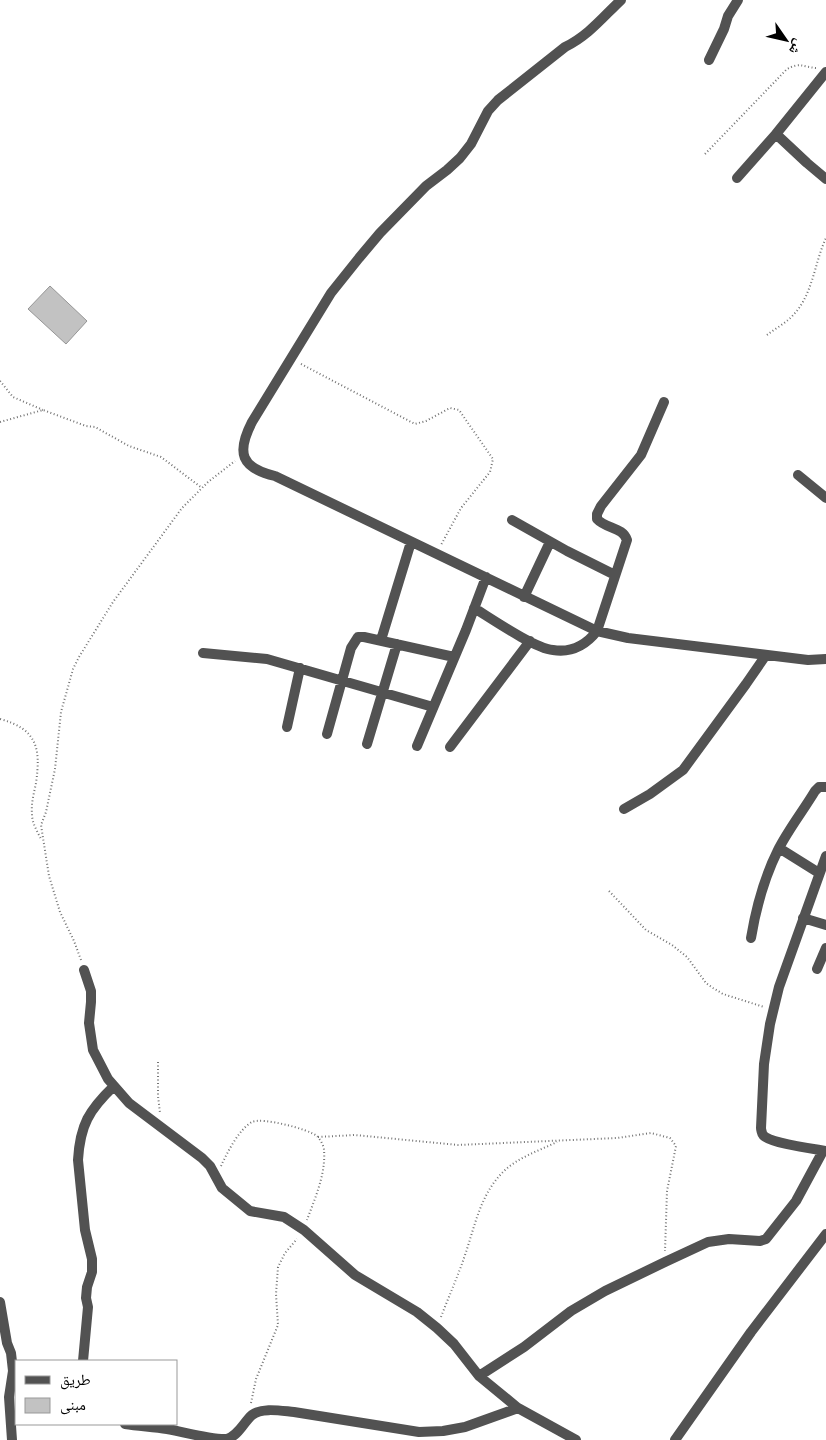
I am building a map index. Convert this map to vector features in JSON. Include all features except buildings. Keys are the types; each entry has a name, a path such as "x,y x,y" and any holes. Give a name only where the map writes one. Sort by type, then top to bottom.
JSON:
{"street":[{"path":"621,0 578,41 565,47 498,100 488,111 471,144 460,158 426,186 380,233 331,293 290,359 245,436 243,455 250,465 260,472 275,476 524,597 597,630 628,638 808,660 826,659"},
{"path":"709,60 728,16 738,0"},
{"path":"737,178 776,134 822,70"},
{"path":"776,134 826,179"},
{"path":"474,608 530,641 552,650 563,650 589,641 597,630 627,540 626,536 619,530 601,523 597,514 611,492 641,455 664,402"},
{"path":"798,474 826,498"},
{"path":"512,520 550,542 615,575"},
{"path":"380,640 411,542"},
{"path":"524,597 550,542"},
{"path":"417,746 486,577"},
{"path":"327,734 351,648 358,637 380,640 454,657"},
{"path":"450,747 530,641"},
{"path":"367,744 397,644"},
{"path":"203,653 260,658 433,707"},
{"path":"624,809 650,794 683,770 766,655"},
{"path":"287,727 300,668"},
{"path":"751,938 761,893 779,848 815,791 819,787 826,787"},
{"path":"779,848 819,873"},
{"path":"479,1376 524,1347 571,1311 605,1291 665,1262 708,1242 729,1239 766,1240 796,1201 824,1151 765,1137 762,1132 764,1064 779,987 826,856"},
{"path":"803,918 826,924"},
{"path":"818,969 826,948"},
{"path":"84,970 91,991 89,1023 93,1050 108,1079 129,1103 202,1158 210,1166 222,1188 250,1211 284,1217 304,1230 355,1275 417,1312 437,1328 454,1344 479,1376 518,1408 576,1440"},
{"path":"83,1360 88,1307 86,1287 92,1272 92,1260 85,1230 78,1150 89,1114 114,1086"},
{"path":"675,1440 751,1332 826,1234"},
{"path":"0,1302 13,1371 8,1399 12,1440"},
{"path":"133,1425 167,1429 194,1436 227,1439 237,1433 258,1412 275,1411 294,1412 420,1432 443,1431 465,1427 518,1408"}],"path":[{"path":"705,154 787,69 794,65 799,65 822,70"},
{"path":"767,335 795,313 800,305 808,289 826,238"},
{"path":"290,359 415,424 426,422 450,408 459,410 493,459 490,472 461,508 436,553"},
{"path":"0,381 13,397 86,426 96,427 129,446 161,456 202,488"},
{"path":"0,422 42,410"},
{"path":"84,970 74,941 60,912 48,876 41,826 46,812 55,769 61,712 73,669 113,602 182,508 202,488 243,455"},
{"path":"0,720 20,727 31,735 36,745 36,781 32,814 34,824 42,841"},
{"path":"609,891 646,930 672,945 687,957 706,983 723,994 773,1010"},
{"path":"158,1062 158,1107 164,1130"},
{"path":"216,1177 228,1151 242,1131 252,1122 258,1120 269,1121 301,1130 318,1137 355,1135 458,1145 617,1138 651,1133 667,1137 676,1146 667,1191 665,1262"},
{"path":"248,1420 256,1379 278,1325 276,1294 278,1267 284,1253 304,1230 321,1181 324,1148 318,1137"},
{"path":"437,1328 465,1256 482,1202 492,1185 516,1161 558,1141"}]}
